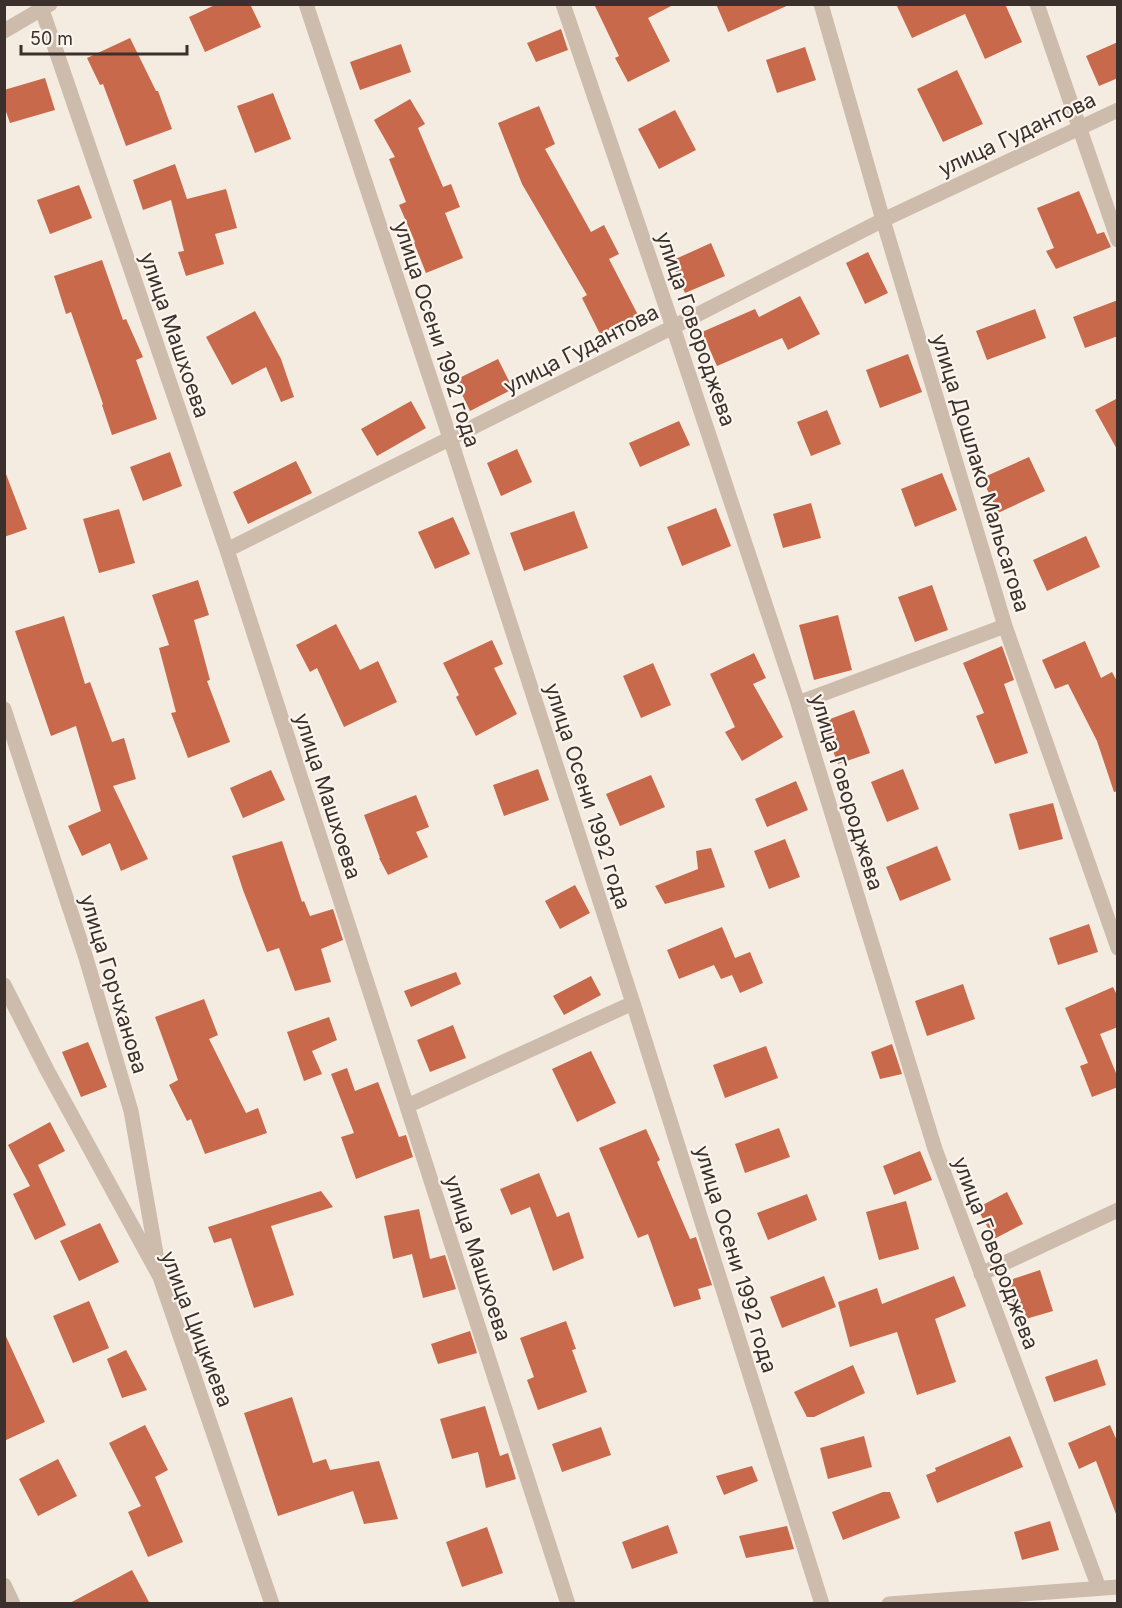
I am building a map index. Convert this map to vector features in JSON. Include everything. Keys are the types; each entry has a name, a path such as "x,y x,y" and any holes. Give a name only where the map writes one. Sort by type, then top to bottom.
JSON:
{"street":[{"name":"улица Осени 1992 года","path":"306,4 450,438 633,1003 822,1604"},
{"name":"улица Говороджева","path":"563,4 798,703 935,1149 1100,1588"},
{"name":"улица Дошлако Мальсагова","path":"820,4 882,220 1005,626 1118,948"},
{"path":"1037,4 1118,240"},
{"path":"4,30 44,6"},
{"name":"улица Машхоева","path":"44,6 226,550 568,1604"},
{"name":"улица Гудантова","path":"226,550 882,220 1118,110"},
{"path":"798,703 1005,626"},
{"name":"улица Горчханова","path":"4,708 86,958 131,1112 160,1277"},
{"name":"улица Цицкиева","path":"4,985 46,1070 160,1277 272,1604"},
{"path":"406,1106 633,1003"},
{"path":"981,1274 1118,1210"},
{"path":"4,1585 13,1604"},
{"path":"889,1604 1118,1587"}],"building":[{"path":"217,4 250,4 261,27 205,52 189,17"},
{"path":"594,4 675,4 648,18 670,61 628,82 615,58 619,56"},
{"path":"716,4 791,4 728,32"},
{"path":"896,4 1005,4 1022,42 985,59 965,14 912,38"},
{"path":"561,29 568,50 536,62 527,43"},
{"path":"130,38 158,91 172,129 126,146 103,84 100,85 87,58"},
{"path":"1118,42 1118,78 1099,86 1086,56"},
{"path":"401,44 411,72 360,90 350,62"},
{"path":"805,47 816,80 777,93 766,60"},
{"path":"957,70 983,124 943,142 917,89"},
{"path":"45,78 55,110 10,123 4,106 4,90"},
{"path":"273,93 291,139 255,153 237,106"},
{"path":"410,99 425,124 418,128 443,187 451,184 460,207 445,213 463,258 426,273 399,205 406,202 389,159 395,157 374,120"},
{"path":"539,106 555,144 545,149 591,232 604,225 619,254 609,259 638,315 600,334 582,298 587,295 522,184 498,123"},
{"path":"675,110 696,150 659,169 638,129"},
{"path":"175,164 187,199 226,189 237,228 215,234 224,264 186,276 178,252 184,251 171,200 143,210 133,180"},
{"path":"79,185 92,218 50,234 37,200"},
{"path":"1079,191 1097,234 1104,232 1111,247 1056,269 1046,251 1054,248 1037,208"},
{"path":"711,243 725,276 685,293 671,261"},
{"path":"868,252 888,293 865,304 846,263"},
{"path":"102,260 123,320 126,319 143,357 136,360 157,419 112,435 71,312 66,314 54,276"},
{"path":"800,296 820,334 788,350 782,338 717,366 702,332 755,309 759,317"},
{"path":"1118,300 1118,336 1085,348 1073,317"},
{"path":"1035,309 1046,338 987,360 976,331"},
{"path":"255,311 281,359 294,397 281,402 266,367 232,385 206,337"},
{"path":"908,354 922,392 880,408 866,370"},
{"path":"498,359 513,389 470,411 455,380"},
{"path":"1118,398 1118,451 1095,410"},
{"path":"411,401 426,428 377,456 361,429"},
{"path":"827,410 841,444 811,456 797,422"},
{"path":"679,421 690,445 640,467 629,443"},
{"path":"517,449 532,482 501,496 487,463"},
{"path":"170,452 182,486 143,501 130,467"},
{"path":"1029,457 1045,491 998,513 982,478"},
{"path":"296,461 312,493 248,524 233,492"},
{"path":"942,473 957,510 915,527 901,489"},
{"path":"4,474 6,474 27,529 4,537"},
{"path":"811,503 821,538 783,548 773,514"},
{"path":"716,508 731,546 682,566 667,527"},
{"path":"119,509 135,563 99,573 83,519"},
{"path":"574,511 588,548 524,571 510,533"},
{"path":"453,517 470,554 435,569 418,532"},
{"path":"1086,536 1100,567 1047,591 1033,560"},
{"path":"198,580 209,615 194,620 210,680 207,681 230,742 188,758 171,713 176,712 159,648 169,645 152,595"},
{"path":"932,585 948,630 915,642 898,597"},
{"path":"838,615 852,670 814,680 799,625"},
{"path":"64,616 85,684 90,682 112,742 124,738 136,779 113,786 148,859 121,871 110,843 82,856 68,826 101,811 76,726 51,736 15,631"},
{"path":"336,624 360,670 378,661 397,702 344,727 317,668 310,672 296,645"},
{"path":"492,640 503,664 494,668 517,714 476,736 456,697 459,695 443,663"},
{"path":"1085,641 1101,678 1112,672 1118,683 1118,791 1114,792 1097,741 1068,684 1055,689 1042,660"},
{"path":"1002,646 1014,680 1004,684 1028,753 995,764 976,716 984,713 963,663"},
{"path":"754,653 766,678 753,684 783,737 742,761 725,732 735,727 710,674"},
{"path":"653,663 671,705 641,718 623,676"},
{"path":"854,710 870,753 838,764 822,722"},
{"path":"538,769 549,800 504,816 493,785"},
{"path":"903,769 919,809 887,822 871,782"},
{"path":"271,770 285,800 243,818 230,788"},
{"path":"651,775 665,807 620,826 606,794"},
{"path":"796,781 808,810 767,827 755,799"},
{"path":"416,795 429,827 416,832 428,857 388,875 379,858 364,815"},
{"path":"1053,803 1063,839 1019,850 1009,814"},
{"path":"785,839 800,877 769,889 754,851"},
{"path":"282,841 302,902 304,901 310,916 333,909 343,940 321,949 331,982 295,991 279,948 267,952 232,856"},
{"path":"937,846 951,880 900,901 886,867"},
{"path":"711,848 725,887 665,904 655,886 698,869 696,851"},
{"path":"575,885 590,913 560,929 545,901"},
{"path":"1089,924 1098,952 1058,965 1049,938"},
{"path":"722,927 735,958 750,952 763,983 740,993 732,975 721,979 714,965 679,979 667,950"},
{"path":"456,972 461,984 411,1007 404,991"},
{"path":"591,976 601,995 564,1015 553,996"},
{"path":"963,984 975,1019 927,1036 915,1001"},
{"path":"1113,987 1118,997 1118,1027 1100,1034 1118,1078 1118,1087 1092,1097 1080,1066 1088,1063 1065,1008"},
{"path":"204,999 218,1035 209,1039 246,1113 258,1108 267,1133 205,1154 191,1119 187,1121 169,1085 178,1080 155,1017"},
{"path":"329,1017 337,1040 312,1051 322,1074 304,1081 287,1032"},
{"path":"453,1025 466,1058 430,1072 417,1040"},
{"path":"88,1042 107,1087 81,1097 62,1052"},
{"path":"892,1044 902,1074 880,1079 871,1052"},
{"path":"766,1046 778,1078 725,1098 713,1065"},
{"path":"591,1051 616,1103 577,1122 552,1069"},
{"path":"347,1068 355,1091 378,1082 399,1137 406,1135 413,1157 356,1179 341,1137 354,1133 331,1074"},
{"path":"50,1122 65,1151 38,1165 66,1225 35,1240 13,1194 30,1186 8,1145"},
{"path":"779,1128 790,1157 745,1173 735,1144"},
{"path":"646,1129 660,1160 657,1162 690,1239 696,1237 712,1285 698,1289 701,1299 674,1307 648,1234 638,1238 599,1148"},
{"path":"920,1151 932,1180 894,1195 883,1166"},
{"path":"539,1173 557,1217 569,1212 584,1258 553,1271 530,1207 511,1215 500,1189"},
{"path":"321,1191 333,1207 271,1226 294,1295 254,1308 231,1238 214,1243 208,1227"},
{"path":"1007,1192 1023,1224 994,1239 977,1208"},
{"path":"807,1194 817,1220 768,1240 757,1213"},
{"path":"906,1201 919,1249 879,1260 866,1212"},
{"path":"419,1209 430,1259 445,1255 456,1289 423,1298 412,1254 393,1259 384,1216"},
{"path":"100,1223 119,1262 79,1281 60,1241"},
{"path":"1040,1270 1053,1311 1019,1321 1007,1281"},
{"path":"824,1276 836,1307 782,1328 770,1297"},
{"path":"954,1276 966,1306 935,1319 956,1382 917,1395 897,1332 850,1347 838,1302 877,1288 882,1304"},
{"path":"89,1301 109,1348 73,1363 53,1316"},
{"path":"566,1321 576,1349 572,1350 587,1392 538,1410 527,1380 534,1377 520,1338"},
{"path":"470,1331 477,1353 438,1364 431,1344"},
{"path":"4,1332 45,1422 4,1441"},
{"path":"126,1350 147,1390 122,1398 107,1359"},
{"path":"1097,1359 1106,1385 1054,1402 1045,1377"},
{"path":"853,1365 865,1393 814,1417 807,1417 794,1392"},
{"path":"292,1397 313,1463 326,1459 330,1470 379,1461 398,1519 364,1524 353,1491 278,1516 244,1413"},
{"path":"485,1406 500,1456 508,1453 516,1479 486,1488 478,1452 452,1459 440,1419"},
{"path":"145,1425 168,1470 155,1477 183,1542 148,1557 128,1512 141,1506 109,1443"},
{"path":"1110,1425 1118,1443 1118,1514 1116,1514 1096,1461 1079,1469 1068,1443"},
{"path":"601,1427 611,1455 562,1472 552,1444"},
{"path":"864,1436 872,1467 828,1479 820,1448"},
{"path":"1010,1436 1023,1467 937,1503 926,1475 936,1471 935,1468"},
{"path":"58,1459 77,1496 38,1516 19,1479"},
{"path":"752,1466 758,1481 724,1495 716,1476"},
{"path":"883,1492 890,1492 900,1518 843,1540 832,1512"},
{"path":"1050,1521 1059,1550 1022,1560 1014,1532"},
{"path":"668,1525 678,1553 632,1569 622,1542"},
{"path":"787,1526 794,1549 746,1558 739,1536"},
{"path":"487,1527 503,1573 462,1587 446,1542"},
{"path":"132,1570 150,1604 68,1604"}]}
